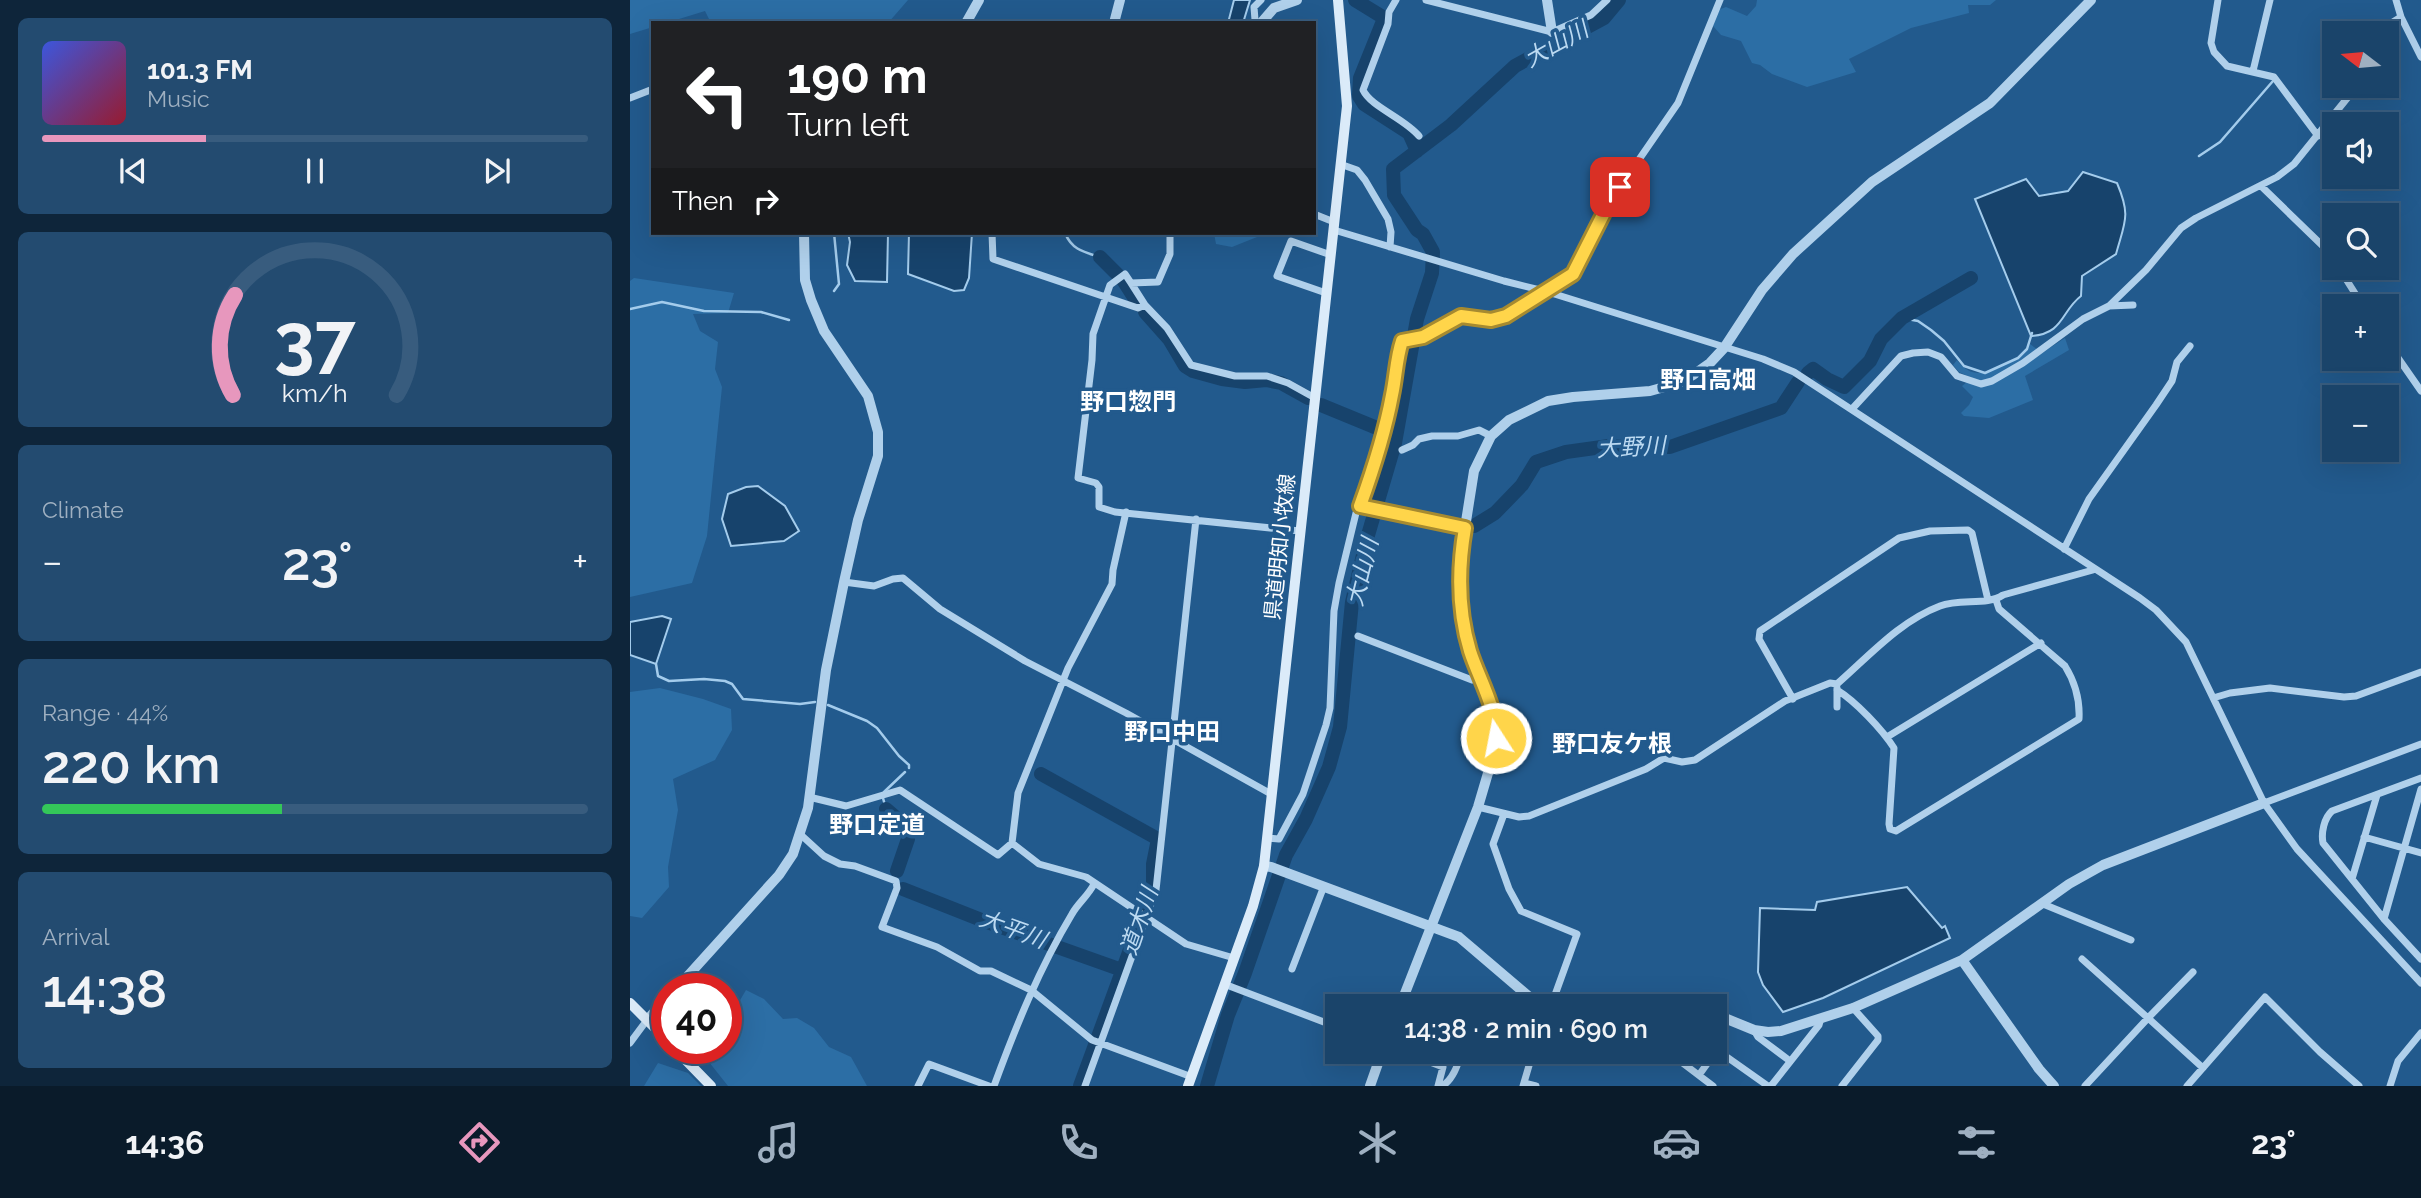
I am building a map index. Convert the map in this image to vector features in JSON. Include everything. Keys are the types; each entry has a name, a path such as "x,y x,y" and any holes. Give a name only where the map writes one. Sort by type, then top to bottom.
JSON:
{"main road":[{"name":"県道明知小牧線","path":"1190,1082 1268,866 1267,838 1271,794 1347,106 1338,0"},
{"path":"630,1003 651,1024"},
{"path":"690,1064 711,1086"}],"street":[{"path":"967,21 979,0"},
{"path":"1115,21 1120,0"},
{"path":"1257,21 1254,8 1261,0"},
{"path":"1262,21 1274,8 1297,0"},
{"path":"1396,0 1389,12 1388,24 1363,90 1367,98 1410,125 1419,136"},
{"path":"1426,0 1552,32 1591,15 1607,0"},
{"path":"1547,0 1552,32"},
{"path":"1267,838 1279,839 1286,829 1303,794 1326,725 1330,708 1334,611 1352,527 1362,506 1374,467 1392,396 1398,351 1402,341 1420,338 1461,316 1491,320 1506,316 1573,274 1609,203 1672,116 1720,0"},
{"path":"1405,994 1478,807 1496,746 1492,712 1465,632 1461,554 1474,471 1491,436 1509,420 1548,401 1650,391 1679,383 1710,363 1724,348 1762,290 1793,254 1872,182 1990,103 2091,0"},
{"path":"2218,0 2211,43 2214,52 2227,66 2274,77 2318,136"},
{"path":"2253,71 2270,0"},
{"path":"2396,0 2401,17 2421,57"},
{"path":"2394,21 2401,17"},
{"path":"630,98 651,90"},
{"path":"2109,306 2146,270 2181,228 2210,209 2261,186 2294,164 2348,98"},
{"path":"1340,164 1357,170 1365,180 1388,219 1391,247"},
{"path":"2261,186 2322,244"},
{"path":"1316,215 1334,226 1391,247 1548,292 1763,359 1794,372 2140,598 2178,631 2194,656 2264,803 2297,849 2421,983"},
{"path":"691,973 779,876 793,854 809,797 826,670 858,520 878,456 878,432 868,396 831,343 814,309 805,280 804,235"},
{"path":"992,235 993,259 1138,308 1145,305"},
{"path":"1131,283 1158,282 1170,254 1170,235"},
{"path":"1326,293 1277,276 1291,241 1331,255"},
{"path":"1300,531 1115,512 1099,507 1099,487 1096,483 1078,478 1093,334 1110,285 1125,274 1145,305 1167,328 1191,365 1235,376 1267,376 1289,383 1315,398"},
{"path":"1853,409 1901,356 1927,352 1941,358 1957,376 1981,384 1992,381 2023,363 2083,319 2109,306 2133,305"},
{"path":"2064,549 2089,499 2172,381 2177,362 2190,346"},
{"path":"2399,359 2421,391"},
{"path":"1402,450 1419,439 1432,436 1458,436 1479,430 1491,436"},
{"path":"1362,506 1465,528"},
{"path":"809,797 846,806 900,790 998,855 1012,843 1018,793 1064,680 1112,584 1125,512"},
{"path":"1085,1086 1097,1042 1156,890 1196,519"},
{"path":"1478,807 1519,817 1541,811 1646,769 1664,758 1682,762 1695,760 1785,701 1793,699 1830,683 1846,695 1887,737 1894,748 1889,824 1891,829 1896,831 2079,719 2079,706 2072,678 2065,666 1992,600 1972,533 1968,530 1930,531 1899,538 1760,631 1759,639 1793,699"},
{"path":"1837,707 1837,687 1877,647 1941,605 1957,601 1992,600 2094,570"},
{"path":"845,582 874,586 903,578 940,609 1025,662 1064,680 1271,794"},
{"path":"1359,636 1472,681 1480,678"},
{"path":"1887,737 2041,643"},
{"path":"2213,698 2270,688 2344,697 2356,696 2421,673"},
{"path":"1727,1019 1754,1030 1781,1031 1853,1008 1962,960 2068,884 2103,866 2421,744"},
{"path":"2420,955 2384,919 2323,843 2322,835 2328,814 2421,778"},
{"path":"2384,919 2421,789"},
{"path":"2352,879 2377,795"},
{"path":"1504,814 1493,844 1513,898 1521,911 1577,934 1555,994"},
{"path":"800,834 824,856 896,881 897,888 882,927 937,947 980,971 992,971 1031,990 1097,1042 1190,1082"},
{"path":"2364,837 2421,853"},
{"path":"1012,843 1039,864 1086,877 1192,947 1234,958"},
{"path":"1268,866 1432,926 1466,942 1524,994"},
{"path":"994,1086 1031,990 1073,912 1090,893 1094,884"},
{"path":"1292,969 1320,884"},
{"path":"2043,904 2131,940"},
{"path":"1962,960 2054,1086"},
{"path":"2082,960 2203,1068"},
{"path":"2085,1086 2193,972"},
{"path":"1226,985 1325,1022"},
{"path":"2187,1086 2265,998 2359,1086"},
{"path":"1842,1086 1878,1040 1878,1036 1853,1008"},
{"path":"630,1043 651,1016"},
{"path":"1727,1057 1770,1086 1819,1025 1821,1018"},
{"path":"1754,1030 1758,1037 1790,1061"},
{"path":"2390,1086 2398,1061 2421,1033"},
{"path":"918,1086 929,1064 989,1086"},
{"path":"1370,1086 1378,1064"},
{"path":"1435,1064 1443,1067 1440,1086 1447,1084 1457,1064"},
{"path":"1529,1064 1523,1084 1536,1086"},
{"path":"1683,1064 1713,1086"},
{"path":"1699,1075 1707,1064"}],"shaded area":[{"path":"630,0 908,0 890,21 710,21 705,11 672,21 651,21 651,28 630,34"},
{"path":"1234,0 1250,0 1244,21 1229,21"},
{"path":"1757,0 1996,0 1990,5 1968,5 1969,13 1911,28 1849,59 1856,72 1807,87 1752,63 1741,41 1721,35 1713,26 1718,10 1726,7 1747,16 1756,6"},
{"path":"2083,172 2117,183 2124,203 2125,218 2116,254 2082,276 2081,296 2056,326 2050,331 2031,336 1975,199 2026,179 2039,196 2068,191"},
{"path":"848,235 888,235 887,282 855,281 847,265"},
{"path":"909,235 972,235 969,278 964,290 954,291 908,274"},
{"path":"1214,235 1262,235 1232,247 1216,244"},
{"path":"634,278 734,293 728,313 693,314 700,331 718,342 715,369 722,387 707,536 692,583 630,597 630,281"},
{"path":"2065,338 2069,350 2025,376 2033,400 1989,418 1964,416 1961,413 1973,397 1962,386 1972,378 1959,372 1953,365 1957,360 1968,370 1985,372 2020,357 2030,344 2042,353"},
{"path":"758,486 785,506 799,531 784,541 731,546 722,519 728,494 746,487"},
{"path":"662,616 671,619 656,664 630,655 630,622"},
{"path":"660,688 731,709 732,730 715,760 673,779 678,810 668,867 669,887 642,918 630,916 630,692"},
{"path":"1907,887 1942,928 1945,926 1950,938 1823,998 1783,1012 1763,985 1758,972 1760,908 1815,910 1817,902"},
{"path":"746,990 764,999 783,1019 797,1018 814,1028 829,1047 851,1057 867,1086 728,1086 711,1064 742,1064 742,997"},
{"path":"657,1064 661,1064 688,1073 701,1086 644,1086"}],"waterway":[{"path":"1355,0 1381,16 1383,21 1360,78 1359,96 1364,104 1409,133 1417,151"},
{"name":"大山川","path":"1207,1086 1228,1015 1286,855 1306,819 1329,767 1340,727 1352,602 1366,542 1395,443 1417,319 1432,273 1433,252 1394,195 1393,169 1451,125 1515,66 1604,18 1619,0"},
{"path":"2199,156 2220,142 2273,81"},
{"path":"834,235 839,284 834,291"},
{"path":"1066,235 1075,247 1100,257"},
{"path":"1100,257 1123,280 1139,305"},
{"name":"大野川","path":"1808,373 1813,369 1844,387 1870,361 1881,339 1902,318 1971,278"},
{"path":"630,309 662,302 704,311 761,312 789,320"},
{"path":"1145,312 1169,339 1185,366 1193,371 1222,379 1281,383 1308,398"},
{"path":"1902,318 1918,321 1944,341 1964,366 1985,373 2018,358 2027,349 2032,333"},
{"name":"大野川","path":"1474,526 1495,513 1522,485 1536,462 1566,452 1609,446 1670,447 1781,408 1798,382"},
{"path":"1321,405 1377,428"},
{"path":"656,664 658,676 669,681 725,681 732,684 743,699 800,704 815,702"},
{"path":"828,705 877,728 909,768"},
{"path":"884,792 905,772"},
{"name":"道木川","path":"1041,774 1158,839 1153,864 1153,887 1080,1086"},
{"path":"883,798 886,809"},
{"name":"大平川","path":"886,809 907,827 908,839 897,871"},
{"name":"大平川","path":"903,889 1122,970"}],"district":[{"name":"野口高畑","path":"1708,380"},
{"name":"野口惣門","path":"1128,402"},
{"name":"野口中田","path":"1172,732"},
{"name":"野口友ケ根","path":"1612,744"},
{"name":"野口定道","path":"877,825"}],"route":[{"path":"1496,738 1492,712 1465,632 1460,577 1465,528 1360,506 1374,467 1392,396 1398,351 1402,341 1423,337 1461,316 1491,320 1506,316 1526,306 1573,274 1620,187"}]}
